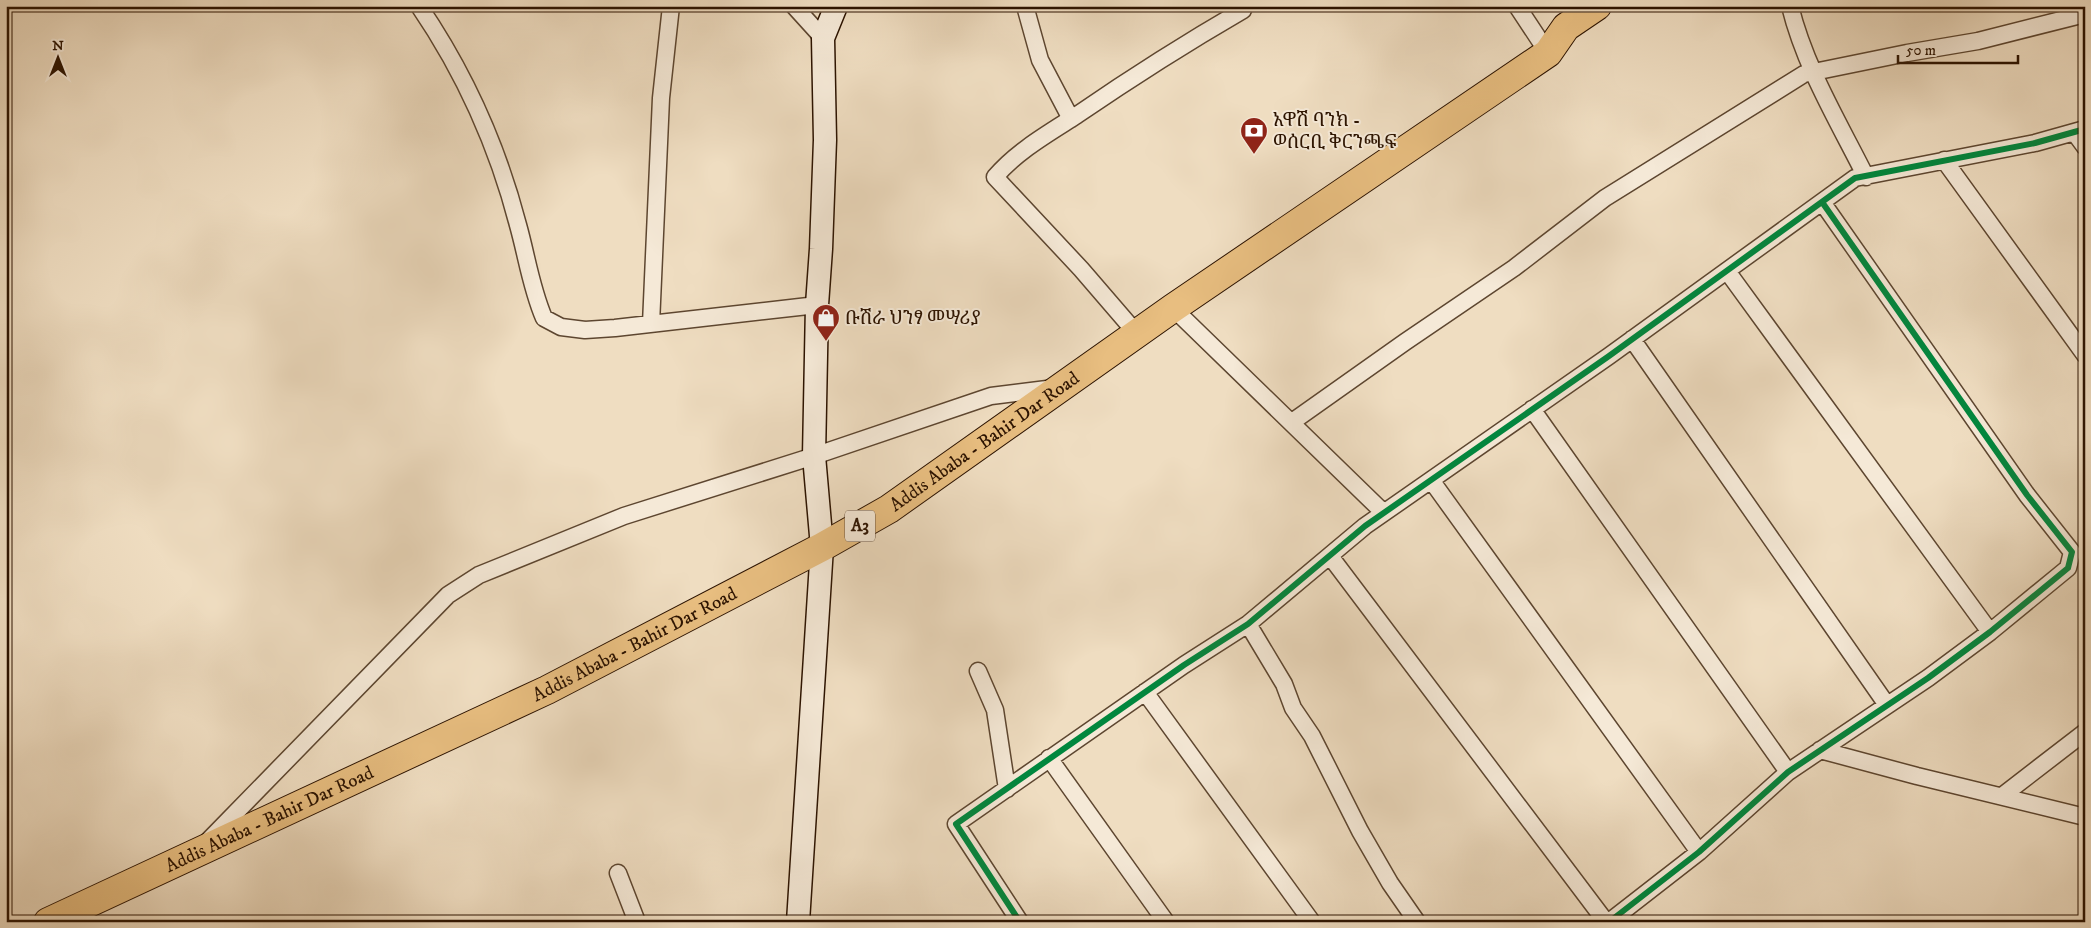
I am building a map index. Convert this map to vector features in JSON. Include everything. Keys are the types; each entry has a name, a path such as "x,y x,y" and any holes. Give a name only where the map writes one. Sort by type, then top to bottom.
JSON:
{"highway":[{"name":"Addis Ababa - Bahir Dar Road","path":"48,922 547,690 822,547 889,509 1173,308 1548,53 1566,27 1597,6"}],"street":[{"path":"419,6 454,64 480,116 518,225 535,297 544,318 561,327 585,330 817,304"},
{"path":"651,324 661,98 671,6"},
{"path":"794,6 823,38"},
{"path":"798,922 822,547 814,456 817,304 825,140 823,38 836,6"},
{"path":"1024,6 1040,60 1071,119"},
{"path":"1517,6 1548,53"},
{"path":"1790,6 1798,37 1813,72 1866,177"},
{"path":"1137,334 1082,269 995,177 1005,166 1162,57 1242,10"},
{"path":"1292,422 1514,268 1606,198 1804,74 1978,41 2085,14"},
{"path":"1020,922 956,824 1184,665 1248,624 1365,526 1632,339 1855,178 2035,143 2080,131 2085,147"},
{"path":"1944,160 2085,355"},
{"path":"1610,922 1699,852 1788,772 1928,678 1990,632 2068,568 2078,552 2027,496 1822,202"},
{"path":"1726,271 1990,632"},
{"path":"1173,308 1384,513"},
{"path":"1632,339 1886,705"},
{"path":"196,853 364,678 448,594 478,576 624,516 814,456 991,396 1063,387"},
{"path":"1532,409 1788,772"},
{"path":"1432,480 1699,852"},
{"path":"1330,556 1606,922"},
{"path":"1248,624 1284,684 1293,708 1312,736 1360,831 1390,883 1417,922"},
{"path":"978,671 995,710 1007,789"},
{"path":"1145,692 1312,922"},
{"path":"2002,796 2085,732"},
{"path":"1820,750 1916,776 2085,817"},
{"path":"1049,758 1166,922"},
{"path":"618,873 637,922"}],"cycle path":[{"path":"1020,922 956,824 1184,665 1248,624 1365,526 1609,356 1855,178 2035,143 2085,129"},
{"path":"1609,922 1699,852 1788,772 1928,678 1990,632 2068,568 2072,552 2027,495 1822,202"}],"place":[{"name":"አዋሽ ባንክ - ወሰርቢ ቅርንጫፍ","path":"1254,155"},
{"name":"ቡሽራ ህንፃ መሣሪያ","path":"826,342"}]}
